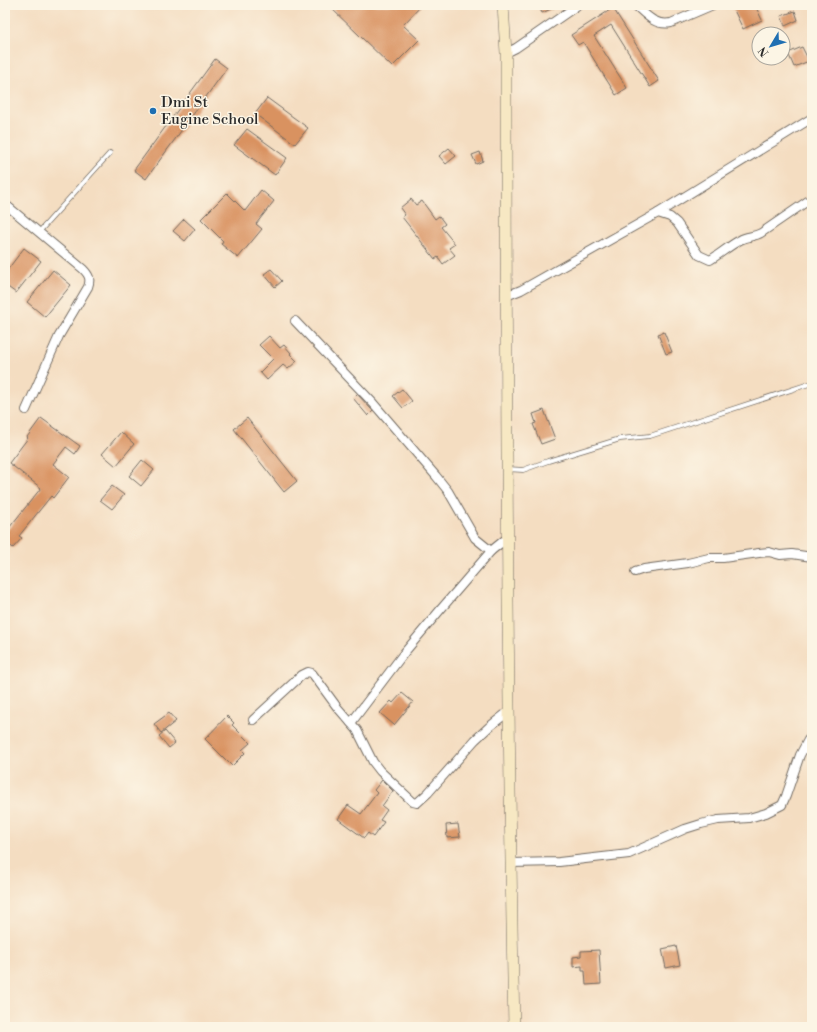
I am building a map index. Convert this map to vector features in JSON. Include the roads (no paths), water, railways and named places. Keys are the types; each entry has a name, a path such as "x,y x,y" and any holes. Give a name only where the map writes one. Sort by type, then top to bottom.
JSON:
{"street":[{"path":"503,5 506,53 508,712 514,1027"},
{"path":"506,53 516,48 578,5"},
{"path":"635,5 653,22 664,25 713,5"},
{"path":"506,296 521,290 658,213 812,118"},
{"path":"658,213 670,217 677,223 699,255 710,260 739,240 746,237 756,236 761,233 812,198"},
{"path":"5,204 83,269 90,280 88,287 60,336 26,410"},
{"path":"295,321 373,403 436,476 448,491 475,538 491,551"},
{"path":"351,723 404,653 491,551 507,538"},
{"path":"636,572 709,558 723,558 769,552 780,555 792,554 812,557"},
{"path":"253,720 302,674 308,672 312,673 337,707 362,737 373,762 380,771 413,802 417,803 475,740 508,712"},
{"path":"510,863 559,862 629,854 685,829 701,824 718,820 749,818 766,813 782,805 800,756 808,740 812,736"}],"lane":[{"path":"39,232 110,153"},
{"path":"507,469 522,470 620,439 650,436 812,383"}],"place":[{"name":"Dmi St Eugine School","path":"153,111"}]}
